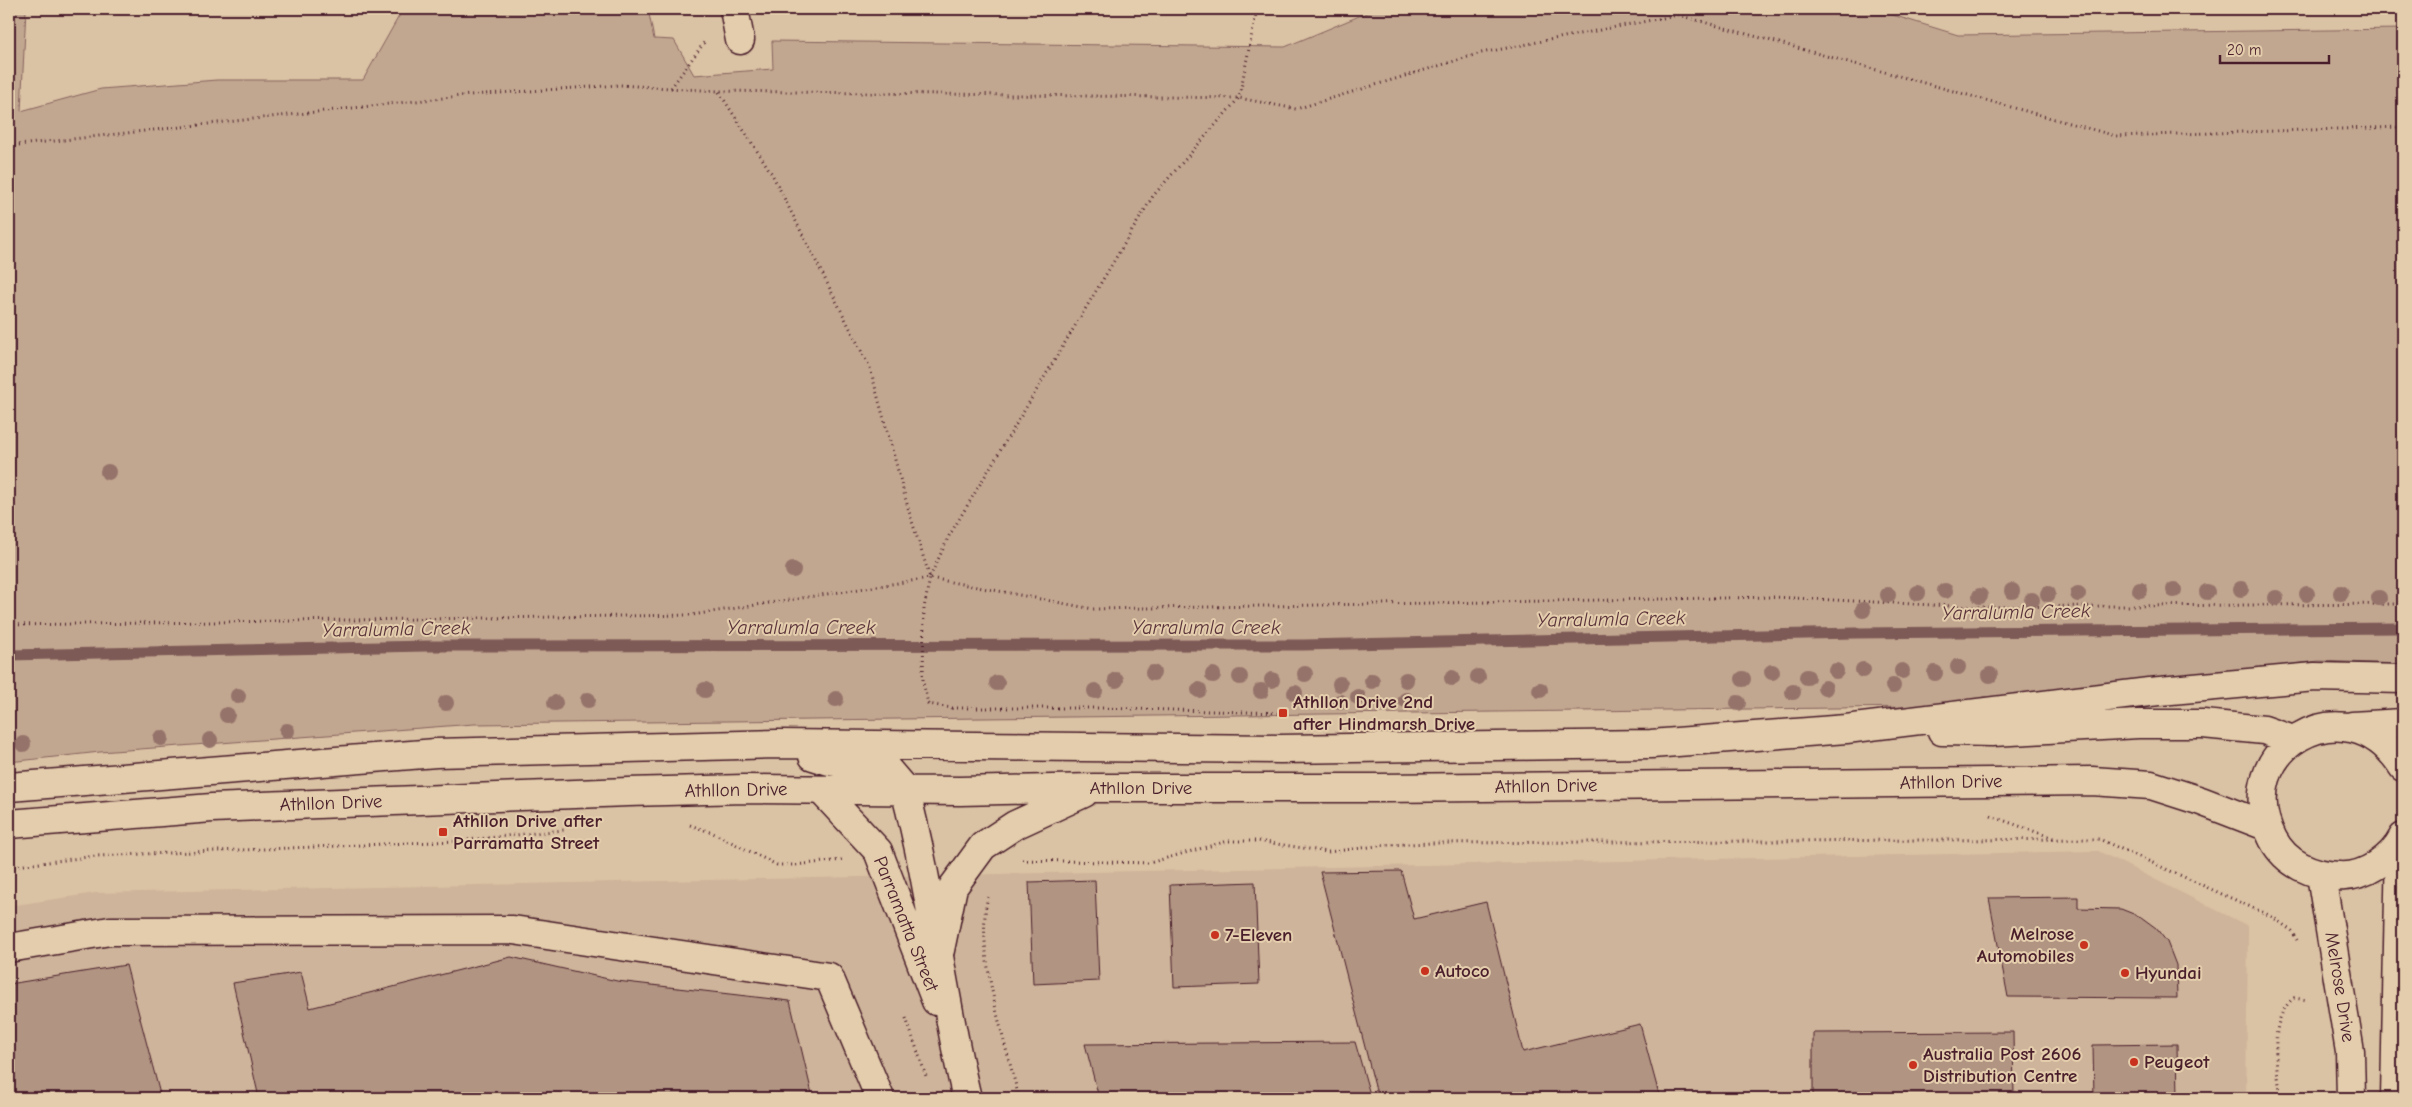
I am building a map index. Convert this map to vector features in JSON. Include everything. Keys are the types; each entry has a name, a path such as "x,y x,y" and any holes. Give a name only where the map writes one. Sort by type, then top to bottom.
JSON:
{"main road":[{"path":"734,9 740,40"},
{"name":"Athllon Drive","path":"9,787 436,753 778,744 1280,749 1651,744 1846,729 2149,692 2315,677 2403,679"},
{"path":"2401,840 2384,860 2365,872 2344,877 2322,875 2297,866 2278,849 2266,826 2262,802 2265,778 2276,757 2293,740 2318,728 2403,723"},
{"name":"Athllon Drive","path":"1846,729 1992,732 2138,724 2203,724 2264,730 2293,740"},
{"path":"2346,726 2372,734 2393,750 2403,767"},
{"path":"778,744 829,761 887,769 906,790"},
{"name":"Athllon Drive","path":"9,824 212,808 628,792 960,791 1094,788 1379,788 2092,781 2151,785 2202,801 2266,826"},
{"path":"940,950 953,887 984,846 1015,825 1094,788"},
{"name":"Parramatta Street","path":"821,790 878,851 955,1047"},
{"name":"Parramatta Street","path":"906,790 918,838 940,950 955,1047 967,1098"},
{"path":"2395,1098 2400,987 2401,840"},
{"name":"Melrose Drive","path":"2322,875 2350,1052 2351,1098"},
{"path":"9,948 110,931 513,930 829,978 880,1098"}],"path":[{"path":"923,682 924,608 930,578 949,536 1153,196 1239,98 1256,9"},
{"path":"9,146 470,95 620,86 718,91 1239,98 1296,109 1481,52 1678,15 2116,136 2403,128"},
{"path":"671,88 708,38 740,40"},
{"path":"718,91 772,174 870,368 910,515 930,578"},
{"path":"9,625 692,615 930,578 1093,609 1775,597 1972,607 2403,604"},
{"path":"952,708 1099,708 1283,712"},
{"path":"682,826 691,825 713,832 777,865 795,866 852,859 878,851"},
{"path":"9,867 96,856 458,841 570,829"},
{"path":"984,846 1014,860 1150,863 1228,841 1258,841 1328,852 1432,843 2098,839 2271,916 2292,931 2301,947"},
{"path":"991,889 984,914 987,960 1019,1098"},
{"path":"2281,1098 2277,1067 2280,1016 2285,1005 2294,998 2314,1001"}],"shaded area":[{"path":"9,9 26,9 21,111 101,89 217,80 363,80 403,9 648,9 654,39 674,40 694,75 773,69 772,41 1285,47 1376,9 1873,9 1958,35 2403,29 2403,664 2319,661 1921,707 474,724 100,752 9,762"},
{"path":"2098,851 2248,926 2246,1098 9,1098 9,906 96,893"}],"building":[{"name":"Autoco","path":"1401,871 1414,919 1486,902 1523,1052 1640,1024 1660,1098 1378,1098 1320,872"},
{"path":"1095,880 1099,981 1033,984 1029,882"},
{"name":"7-Eleven","path":"1255,882 1259,984 1174,987 1170,885"},
{"name":"Melrose Automobiles","path":"2078,897 2078,908 2121,909 2141,917 2156,928 2167,942 2176,965 2177,998 2008,997 1989,898"},
{"path":"511,957 617,981 790,1001 813,1098 259,1098 233,983 301,972 310,1008"},
{"path":"126,965 161,1098 9,1098 9,984"},
{"name":"Australia Post 2606 Distribution Centre","path":"2013,1032 2014,1098 1813,1098 1813,1033"},
{"path":"1355,1042 1371,1098 1099,1098 1085,1044"},
{"path":"2177,1044 2178,1098 2094,1098 2093,1045"},
{"path":"259,1095 259,1098 242,1098"}],"waterway":[{"name":"Yarralumla Creek","path":"9,655 427,646 1303,645 1856,633 2403,628"}],"place":[{"name":"Athllon Drive 2nd after Hindmarsh Drive","path":"1283,713"},
{"name":"Athllon Drive after Parramatta Street","path":"443,832"},
{"name":"7-Eleven","path":"1215,935"},
{"name":"Melrose Automobiles","path":"2084,945"},
{"name":"Autoco","path":"1425,971"},
{"name":"Hyundai","path":"2125,973"},
{"name":"Peugeot","path":"2134,1062"},
{"name":"Australia Post 2606 Distribution Centre","path":"1913,1065"}]}
